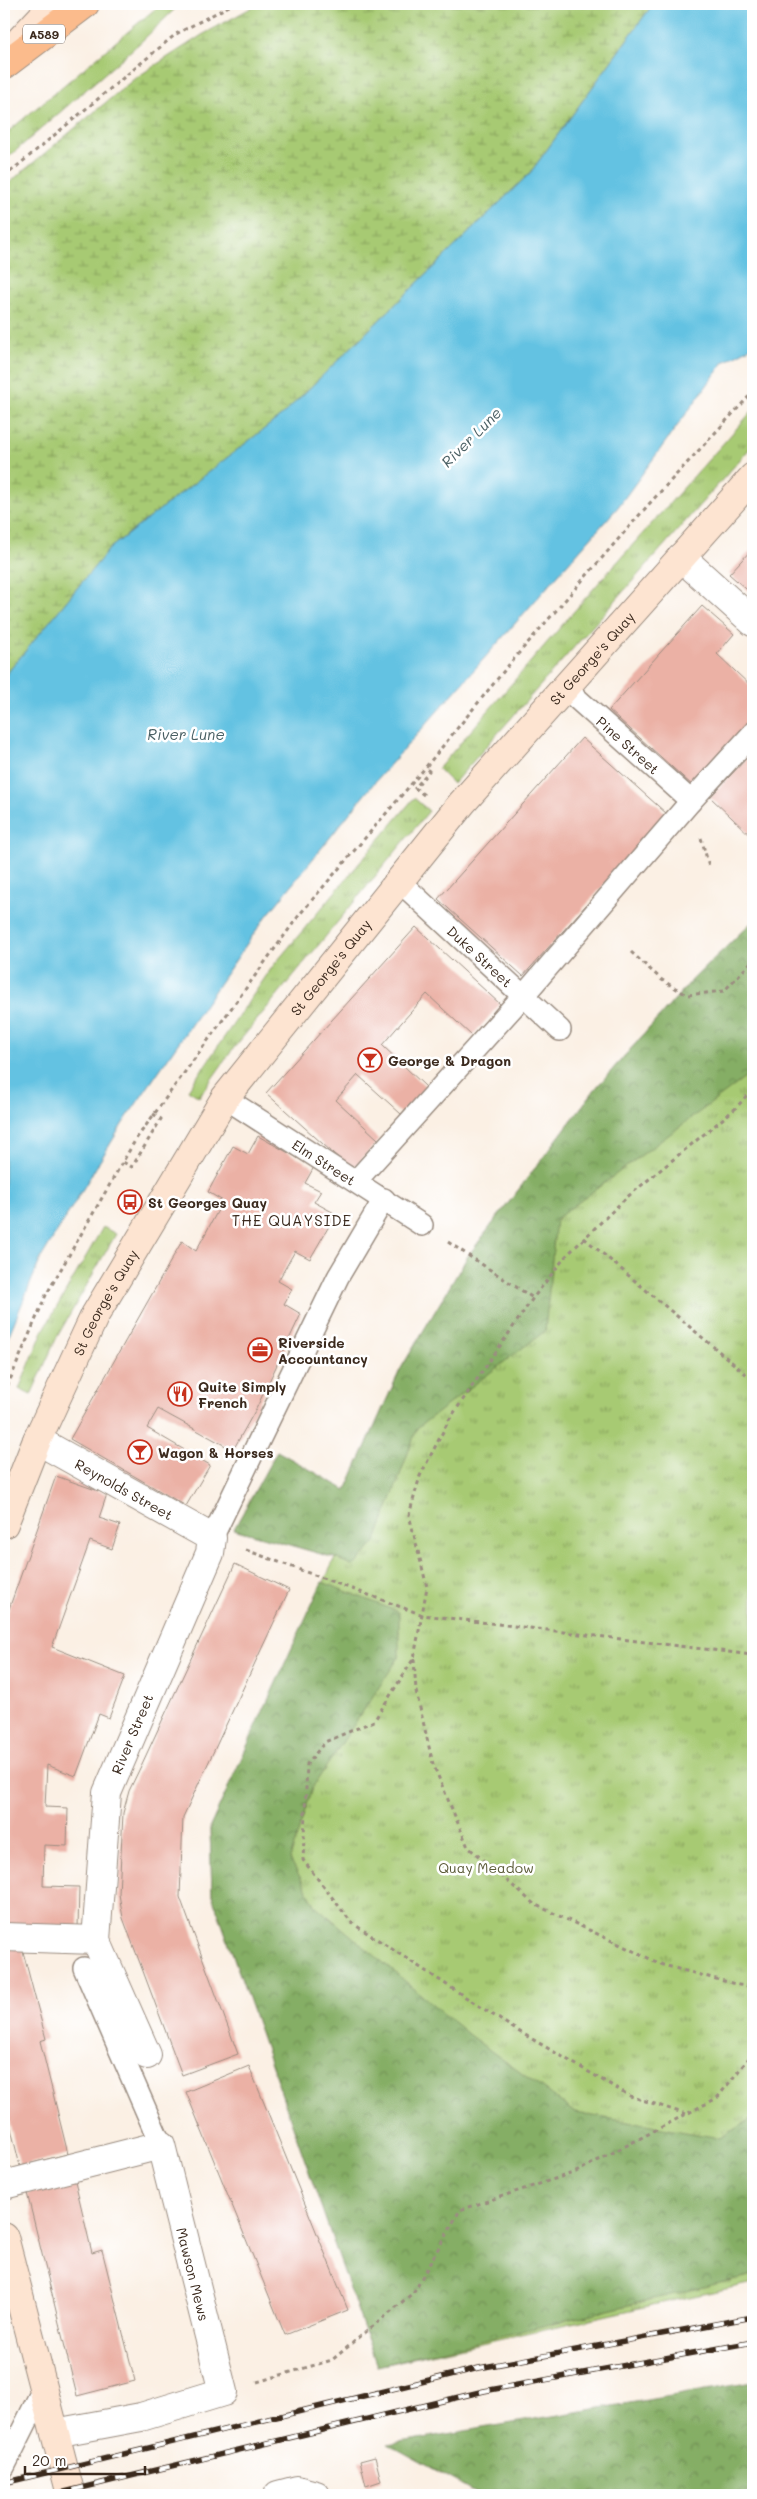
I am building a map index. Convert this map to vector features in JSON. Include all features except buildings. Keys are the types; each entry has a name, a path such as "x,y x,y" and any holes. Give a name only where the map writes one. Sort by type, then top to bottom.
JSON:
{"main road":[{"name":"A589","path":"4,65 85,4"}],"street":[{"path":"4,57 54,4"},
{"name":"St George's Quay","path":"4,1524 37,1440 95,1315 225,1098 462,803 753,477"},
{"path":"681,557 753,622"},
{"name":"Reynolds Street","path":"37,1440 212,1538"},
{"name":"River Street","path":"147,2055 96,1940 107,1792 210,1553 212,1538"},
{"path":"4,1936 96,1940"},
{"path":"4,2185 161,2145"},
{"name":"Mawson Mews","path":"161,2145 223,2392"},
{"path":"4,2237 71,2495"},
{"path":"55,2433 141,2417 223,2392"},
{"path":"278,2495 297,2490 316,2495"}],"lane":[{"name":"Pine Street","path":"565,688 691,801"},
{"path":"356,1181 524,995 691,801 753,734"},
{"name":"Duke Street","path":"400,882 560,1030"},
{"name":"Elm Street","path":"225,1098 422,1225"},
{"path":"212,1538 338,1277 384,1199"},
{"path":"84,1968 161,2145"},
{"path":"4,2467 43,2389"}],"path":[{"path":"4,177 176,34 233,4"},
{"path":"4,1394 46,1294 123,1162 153,1114 300,914 425,768 512,661 649,504 753,392"},
{"path":"423,796 415,788 429,771 425,768"},
{"path":"631,952 662,980 687,995 724,991 753,960"},
{"path":"753,1088 736,1108 626,1198 566,1256 533,1298 449,1420 420,1476 409,1514 427,1588 414,1658 416,1691 433,1764 468,1847 534,1904 663,1965 739,1986 753,1987"},
{"path":"123,1162 132,1167 161,1119 153,1114"},
{"path":"147,1142 152,1146"},
{"path":"422,1225 533,1298"},
{"path":"584,1238 753,1380"},
{"path":"212,1538 423,1615 753,1655"},
{"path":"414,1658 374,1721 325,1742 307,1764 303,1860 352,1923 513,2028 622,2091 686,2114"},
{"path":"223,2392 332,2360 413,2294 460,2210 576,2172 717,2098 753,2053"}],"green space":[{"path":"161,4 180,4 142,41 4,161 4,135"},
{"path":"258,4 653,4 530,173 281,416 110,548 4,677 4,187 134,79 202,35"},
{"path":"753,410 753,445 453,784 438,769 595,587"},
{"path":"414,798 429,811 233,1049 199,1097 188,1090 273,966"},
{"name":"Quay Meadow","path":"753,921 753,2283 377,2366 212,1895 210,1827 335,1558 234,1529 277,1451 346,1490 400,1370 468,1256 596,1088 694,978"},
{"path":"753,921 753,1072 556,1219 545,1331 417,1428 376,1541 354,1566 335,1558 234,1529 277,1451 346,1490 400,1370 468,1256 596,1088 694,978"},
{"path":"103,1227 116,1234 57,1337 31,1395 19,1389 43,1331"},
{"path":"322,1582 399,1612 399,1657 312,1788 290,1859 316,1906 469,2035 576,2113 720,2138 753,2118 753,2275 377,2366 212,1895 210,1827"},
{"path":"753,2382 753,2493 745,2495 481,2495 388,2444"}],"water":[{"name":"River Lune","path":"653,4 753,4 753,346 724,362 618,507 374,783 262,922 123,1123 41,1258 4,1347 4,677 110,548 281,416 530,173"}],"railway":[{"path":"4,2483 479,2368 753,2317"},
{"path":"52,2495 484,2391 753,2342"}],"place":[{"name":"George & Dragon","path":"370,1060"},
{"name":"St Georges Quay","path":"130,1202"},
{"name":"Riverside Accountancy","path":"260,1350"},
{"name":"Quite Simply French","path":"180,1394"},
{"name":"Wagon & Horses","path":"140,1452"}],"district":[{"name":"THE QUAYSIDE","path":"292,1220"}]}
